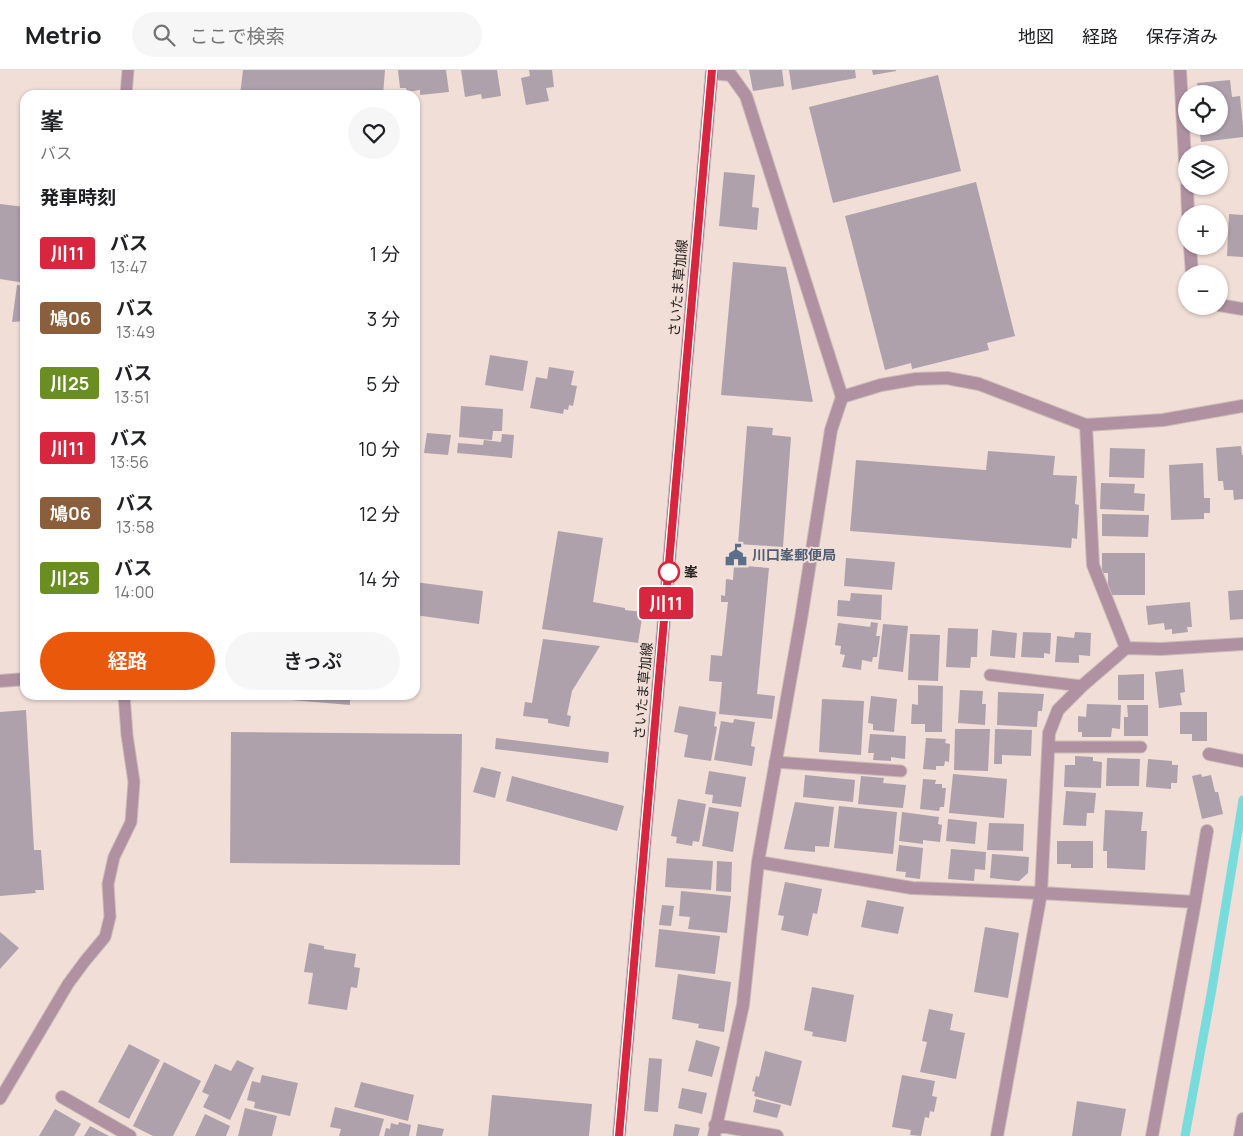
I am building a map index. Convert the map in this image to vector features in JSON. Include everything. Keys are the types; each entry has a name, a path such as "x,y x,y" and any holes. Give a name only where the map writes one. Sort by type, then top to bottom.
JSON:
{"main road":[{"name":"さいたま草加線","path":"620,1136 712,72"}],"street":[{"path":"1180,70 1184,145"},
{"path":"712,72 731,75 746,96 842,397 831,430 801,619 758,862 743,1005 714,1131 777,1136"},
{"path":"1228,306 1243,309"},
{"path":"842,397 881,385 916,379 947,378 979,384 1086,425 1163,420 1243,406"},
{"path":"1086,425 1093,565 1126,648"},
{"path":"997,1136 1041,893 1049,733 1058,710 1082,686 1126,648 1161,649 1243,644"},
{"path":"0,681 20,679"},
{"path":"1209,754 1243,760"},
{"path":"1152,1136 1207,831"},
{"path":"758,862 912,888 1195,902"},
{"path":"62,1097 130,1136"},
{"path":"1240,1136 1243,1119"}],"lane":[{"path":"126,90 128,70"},
{"path":"990,675 1082,686"},
{"path":"0,1099 68,984 104,937 110,917 108,884 114,857 132,822 134,782 124,700"},
{"path":"1049,747 1141,747"},
{"path":"775,762 901,770"}],"building":[{"path":"243,70 385,70 383,90 241,90"},
{"path":"398,70 446,70 449,92 420,95 420,90 400,88"},
{"path":"461,70 497,70 501,96 482,99 481,94 465,97"},
{"path":"529,70 552,70 554,87 546,88 549,101 526,105 521,78 530,76"},
{"path":"749,70 782,70 784,86 753,91"},
{"path":"789,70 855,70 856,78 792,90"},
{"path":"872,70 896,70 896,71 873,75"},
{"path":"938,75 961,171 833,203 809,107"},
{"path":"1230,80 1232,97 1240,96 1243,137 1201,142 1200,135 1228,135 1228,85 1197,85 1197,83"},
{"path":"724,172 755,175 752,207 759,208 757,230 719,226"},
{"path":"976,182 1015,336 987,343 989,350 912,369 911,363 885,370 845,216"},
{"path":"0,204 20,206 20,282 0,279"},
{"path":"1229,214 1243,215 1243,257 1227,256"},
{"path":"733,262 786,267 813,402 721,395"},
{"path":"17,285 20,285 20,321 12,322"},
{"path":"490,355 528,361 523,391 485,385"},
{"path":"549,367 574,371 571,385 577,386 573,406 569,405 568,410 564,409 563,414 530,408 536,377 547,379"},
{"path":"461,406 503,409 502,431 493,431 492,440 459,437"},
{"path":"747,426 773,428 772,435 791,437 783,547 738,544"},
{"path":"427,433 451,435 448,455 424,453"},
{"path":"502,434 514,435 512,458 457,453 458,443 483,445 484,440 501,442"},
{"path":"1241,446 1243,455 1243,499 1234,500 1233,490 1224,490 1223,481 1218,481 1216,448"},
{"path":"1110,448 1145,449 1144,478 1109,477"},
{"path":"988,451 1055,456 1053,475 1077,476 1075,504 1079,505 1077,539 1072,538 1071,548 850,531 856,460 986,470"},
{"path":"1203,463 1204,498 1210,498 1210,513 1204,513 1204,519 1171,520 1169,465"},
{"path":"1101,483 1135,484 1134,493 1145,494 1144,511 1100,509"},
{"path":"1102,514 1149,515 1148,537 1102,536"},
{"path":"558,531 603,538 593,602 625,608 625,610 643,612 638,643 542,629"},
{"path":"1102,553 1145,553 1145,595 1108,595 1108,573 1102,573"},
{"path":"846,558 895,562 892,590 844,586"},
{"path":"734,565 769,568 757,694 775,696 772,719 719,714 722,682 709,681 711,655 722,656 728,602 721,602 721,595 725,596 726,579 733,580"},
{"path":"420,583 483,591 479,624 420,616"},
{"path":"1243,590 1243,619 1230,620 1228,591"},
{"path":"851,593 882,595 881,620 837,616 838,600 850,601"},
{"path":"1190,602 1192,627 1187,627 1188,632 1172,634 1172,629 1165,630 1164,623 1148,625 1146,606"},
{"path":"871,622 878,623 876,636 880,636 877,657 873,657 872,662 862,660 861,670 842,667 845,655 840,654 841,646 835,645 838,623 870,627"},
{"path":"883,624 908,626 903,672 878,669"},
{"path":"948,628 978,629 977,657 971,657 970,668 946,667"},
{"path":"992,630 1017,633 1015,658 990,656"},
{"path":"1023,632 1051,633 1050,654 1044,653 1044,658 1021,657"},
{"path":"1075,632 1091,633 1090,656 1079,655 1079,663 1055,662 1057,636 1074,638"},
{"path":"910,634 940,635 938,681 908,680"},
{"path":"543,639 600,646 572,691 567,715 571,716 569,727 548,723 548,719 523,716 525,702 532,703"},
{"path":"1183,669 1185,692 1180,693 1182,705 1159,708 1155,672"},
{"path":"1144,674 1144,700 1118,700 1118,675"},
{"path":"918,685 943,686 942,732 925,732 925,724 911,724 912,704 918,705"},
{"path":"960,690 983,691 982,704 986,704 985,725 958,723"},
{"path":"998,692 1044,694 1042,711 1038,711 1037,727 997,725"},
{"path":"871,696 897,699 894,732 873,730 873,724 868,723"},
{"path":"822,699 864,701 861,755 819,752"},
{"path":"291,700 350,700 350,705"},
{"path":"1087,704 1121,705 1120,729 1112,728 1111,737 1082,737 1082,732 1078,732 1078,716 1086,717"},
{"path":"1127,705 1148,705 1148,736 1124,736 1124,717 1128,717"},
{"path":"679,706 716,712 714,726 717,727 711,761 684,757 688,735 674,732"},
{"path":"26,710 34,850 41,850 44,890 35,890 36,893 0,896 0,712"},
{"path":"1180,712 1207,712 1207,741 1192,741 1192,734 1180,734"},
{"path":"734,719 755,722 751,746 755,747 752,766 714,760 721,721 733,723"},
{"path":"955,729 990,729 988,771 954,770"},
{"path":"995,729 1032,730 1031,756 1002,755 1002,764 994,764"},
{"path":"231,732 462,734 460,865 230,863"},
{"path":"870,734 906,736 905,759 891,757 891,761 873,760 874,753 868,753"},
{"path":"496,738 609,752 608,763 495,749"},
{"path":"926,738 946,739 945,743 950,744 949,762 945,761 944,766 936,766 936,770 923,769"},
{"path":"1075,756 1093,757 1093,761 1102,762 1101,788 1064,787 1065,765 1075,765"},
{"path":"1107,758 1140,759 1139,786 1106,786"},
{"path":"1148,759 1172,761 1172,765 1178,765 1177,783 1171,783 1171,789 1146,787"},
{"path":"481,767 501,772 495,798 473,792"},
{"path":"709,771 746,777 741,807 712,803 713,795 705,794"},
{"path":"953,774 1007,779 1004,818 949,813"},
{"path":"1201,774 1202,777 1211,775 1215,792 1218,792 1223,814 1202,819 1192,776"},
{"path":"805,775 855,780 853,802 803,797"},
{"path":"512,776 624,806 617,831 506,801"},
{"path":"861,776 884,778 883,783 906,785 903,808 858,804"},
{"path":"923,779 936,780 935,784 942,784 942,788 946,788 944,807 940,807 939,811 920,809"},
{"path":"1066,791 1096,793 1094,813 1087,813 1086,826 1063,825"},
{"path":"678,799 706,804 699,842 693,841 692,846 676,843 677,837 671,836"},
{"path":"795,802 834,807 829,847 815,846 815,852 784,849"},
{"path":"839,806 897,812 893,854 834,848"},
{"path":"709,807 739,812 733,852 702,846"},
{"path":"1105,810 1143,812 1141,831 1147,831 1145,870 1107,868 1107,851 1103,851"},
{"path":"902,812 939,817 938,824 942,825 940,842 923,840 923,844 899,841"},
{"path":"948,819 977,822 975,844 946,841"},
{"path":"989,823 1024,824 1023,851 987,850"},
{"path":"1057,841 1093,841 1093,868 1071,868 1071,864 1057,864"},
{"path":"899,845 923,848 920,879 905,877 906,872 896,871"},
{"path":"951,849 986,852 985,870 975,869 974,881 948,879"},
{"path":"992,854 1029,857 1028,873 1019,881 990,878"},
{"path":"667,858 713,861 711,890 665,887"},
{"path":"717,861 732,862 731,892 716,891"},
{"path":"785,882 822,889 817,914 813,913 808,936 781,930 784,916 778,915"},
{"path":"681,891 731,896 727,933 688,929 690,917 679,916"},
{"path":"867,900 904,907 898,934 861,927"},
{"path":"662,905 674,906 671,926 659,925"},
{"path":"985,927 1019,933 1008,998 974,992"},
{"path":"659,929 720,936 715,974 655,967"},
{"path":"0,932 19,948 0,969"},
{"path":"309,943 324,946 324,949 356,954 354,967 360,968 357,988 351,987 347,1010 308,1004 313,973 304,972"},
{"path":"678,974 731,982 724,1032 698,1028 699,1024 672,1019"},
{"path":"812,987 854,995 846,1042 812,1036 813,1032 804,1030"},
{"path":"929,1009 953,1014 950,1030 965,1033 956,1079 920,1072 927,1042 922,1041"},
{"path":"696,1040 720,1047 712,1077 688,1071"},
{"path":"129,1044 160,1060 129,1119 98,1102"},
{"path":"765,1051 802,1061 791,1106 754,1096 755,1092 752,1091 756,1076 759,1077"},
{"path":"649,1058 662,1059 658,1112 644,1111"},
{"path":"237,1060 254,1068 230,1120 203,1107 209,1095 202,1092 215,1064 231,1071"},
{"path":"164,1062 201,1081 173,1136 153,1136 133,1126"},
{"path":"262,1075 298,1083 290,1116 254,1108 255,1102 247,1100 252,1081 260,1083"},
{"path":"902,1075 935,1081 932,1096 937,1097 934,1112 930,1111 929,1118 925,1117 921,1136 910,1135 911,1130 892,1127"},
{"path":"361,1082 414,1095 408,1121 354,1107"},
{"path":"682,1088 707,1093 702,1114 678,1108"},
{"path":"492,1095 592,1104 589,1136 488,1136"},
{"path":"756,1099 781,1105 777,1118 753,1112"},
{"path":"1077,1101 1126,1109 1121,1136 1072,1136"},
{"path":"335,1107 384,1119 379,1136 339,1136 341,1129 330,1127"},
{"path":"245,1108 277,1116 272,1136 238,1136"},
{"path":"55,1109 81,1124 74,1136 39,1136"},
{"path":"205,1114 230,1126 226,1136 195,1136"},
{"path":"399,1122 411,1125 409,1136 384,1136 386,1128 390,1129 391,1123 398,1125"},
{"path":"418,1124 444,1129 442,1136 416,1136"},
{"path":"675,1124 700,1128 698,1136 673,1136"},
{"path":"90,1126 109,1136 84,1136"}],"waterway":[{"path":"1185,1136 1212,989 1243,800"}],"bus line":[{"name":"川11","path":"619,1136 712,70"}],"place":[{"name":"川口峯郵便局","path":"736,555"},
{"name":"峯","path":"669,572"}]}
